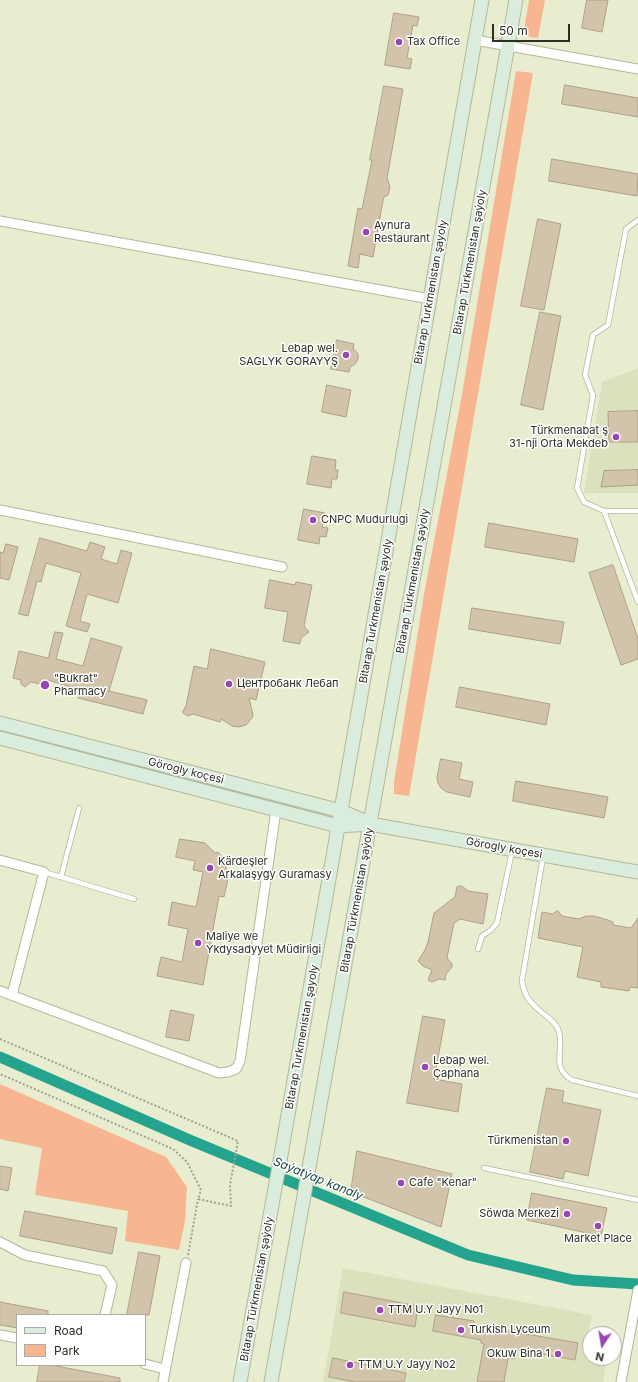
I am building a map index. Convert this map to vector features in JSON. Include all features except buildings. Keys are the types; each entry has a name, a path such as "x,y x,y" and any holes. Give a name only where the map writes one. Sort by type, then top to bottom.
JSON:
{"main road":[{"name":"Bitarap Türkmenistan şaýoly","path":"271,1382 304,1203 516,0"},
{"name":"Bitarap Turkmenistan şayoly","path":"274,1195 482,2"},
{"name":"Görogly koçesi","path":"0,723 341,811 370,824"},
{"name":"Görogly koçesi","path":"0,738 338,826 370,824 638,872"},
{"name":"Bitarap Türkmenistan şaýoly","path":"240,1382 274,1195"}],"street":[{"path":"475,40 638,69"},
{"path":"0,221 430,299"},
{"path":"0,510 282,567"},
{"path":"0,991 219,1073 236,1069 240,1061 276,810"},
{"path":"0,860 44,872 12,995"},
{"path":"0,1242 25,1255 103,1271 112,1285 105,1314"},
{"path":"163,1382 186,1263"},
{"path":"621,1382 638,1293"},
{"path":"0,1335 16,1338"},
{"path":"146,1364 165,1369"}],"lane":[{"path":"638,220 626,229 608,325 593,335 585,375 593,395 577,488 584,502 604,511 638,511"},
{"path":"604,511 638,602"},
{"path":"62,877 79,808"},
{"path":"478,949 482,936 491,930 497,923 512,849"},
{"path":"543,855 522,980 523,991 536,1008 555,1023 558,1032 560,1068 563,1074 572,1080 638,1096"},
{"path":"44,872 134,899"},
{"path":"484,1168 638,1200"}],"path":[{"path":"0,1039 238,1141 238,1148 230,1185 231,1206 198,1199"},
{"path":"0,1074 173,1149 187,1162 201,1190 186,1263"}],"shaded area":[{"name":"Türkmenabat ş 31-nji Orta Mekdeb","path":"638,368 638,493 584,493 602,382"},
{"name":"Turkish Lyceum","path":"343,1268 592,1315 590,1326 582,1326 582,1366 606,1366 603,1382 323,1382"}],"green space":[{"path":"529,0 545,0 538,38 523,36"},
{"path":"516,71 533,73 409,796 394,794 394,782 424,594 461,400"},
{"path":"0,1084 166,1157 187,1187 185,1221 179,1250 125,1241 128,1211 35,1195 42,1148 0,1139"}],"waterway":[{"name":"Saýatýap kanaly","path":"0,1057 192,1141 468,1255 573,1280 638,1284"}],"place":[{"name":"Tax Office","path":"399,42"},
{"name":"Aynura Restaurant","path":"366,232"},
{"name":"Lebap wel. SAGLYK GORAYYŞ","path":"346,355"},
{"name":"Türkmenabat ş 31-nji Orta Mekdeb","path":"616,437"},
{"name":"CNPC Mudurlugi","path":"313,520"},
{"name":"Центробанк Лебап","path":"229,684"},
{"name":"\"Bukrat\" Pharmacy","path":"45,685"},
{"name":"Kärdeşler Arkalaşygy Guramasy","path":"210,868"},
{"name":"Maliye we Ykdysadyyet Müdirligi","path":"198,943"},
{"name":"Lebap wel. Çaphana","path":"425,1067"},
{"name":"Türkmenistan","path":"566,1141"},
{"name":"Cafe \"Kenar\"","path":"401,1183"},
{"name":"Söwda Merkezi","path":"567,1214"},
{"name":"Market Place","path":"598,1226"},
{"name":"TTM U.Y Jayy No1","path":"380,1310"},
{"name":"Turkish Lyceum","path":"461,1330"},
{"name":"Okuw Bina 1","path":"558,1354"},
{"name":"TTM U.Y Jayy No2","path":"350,1365"}]}
